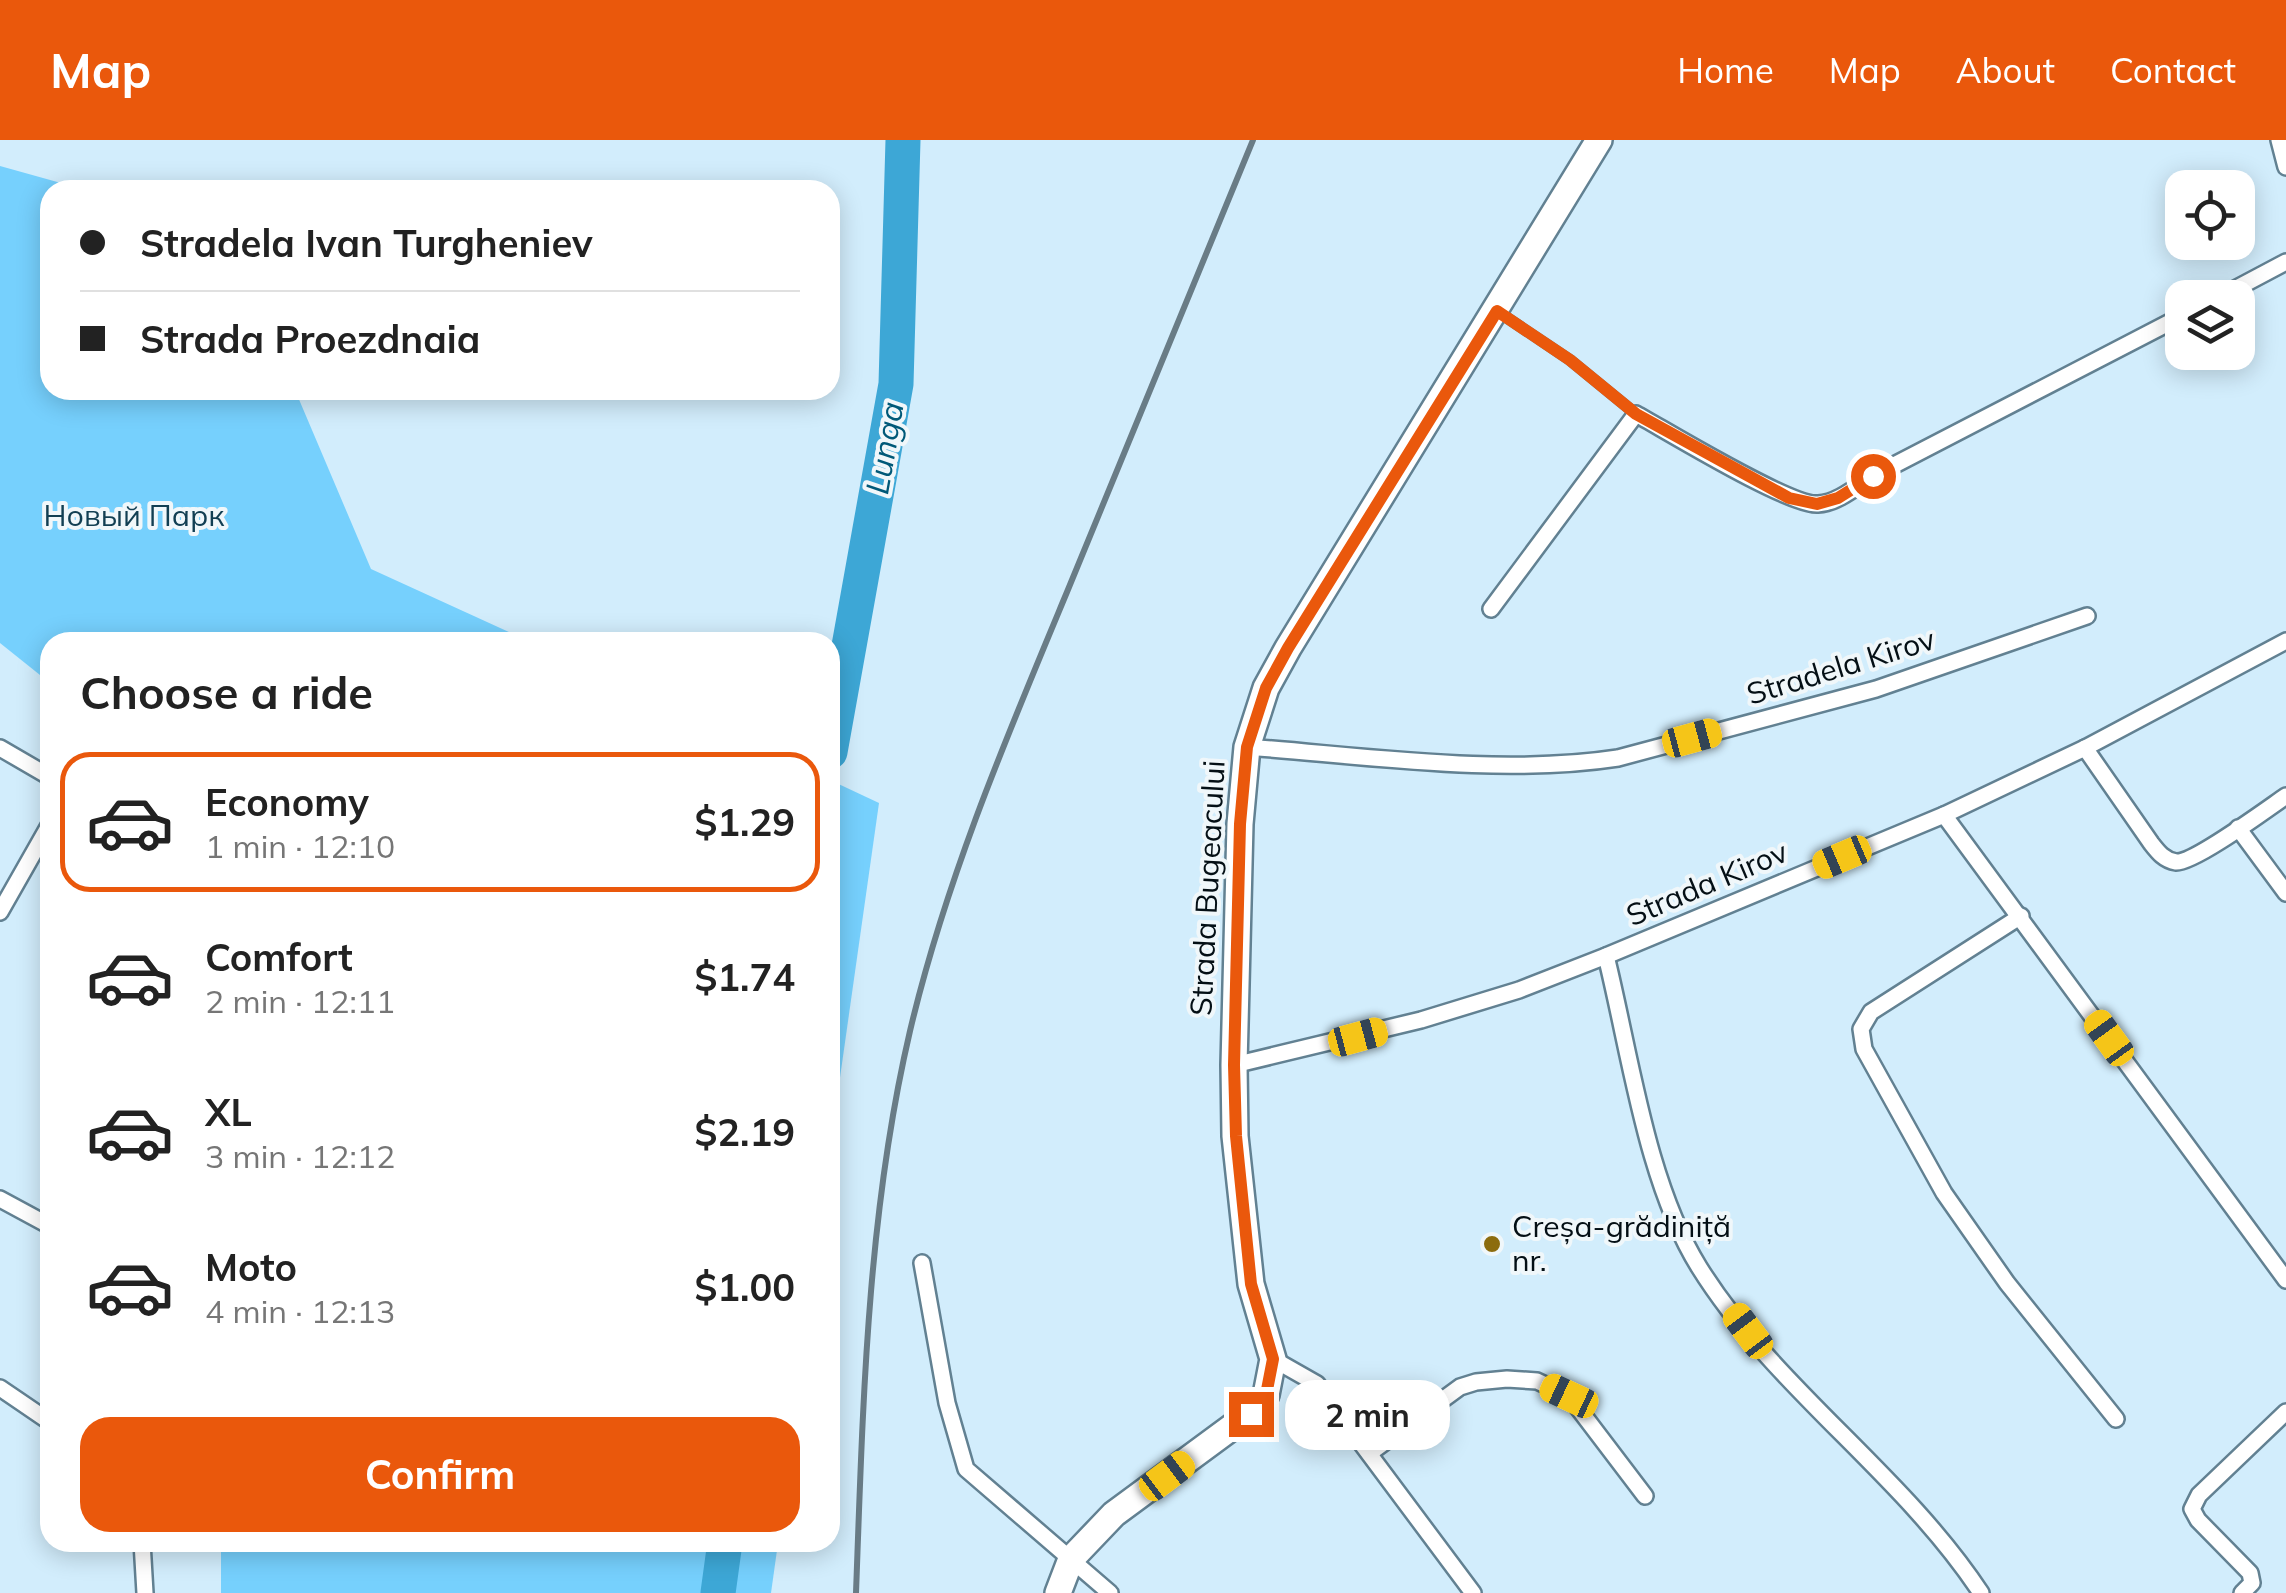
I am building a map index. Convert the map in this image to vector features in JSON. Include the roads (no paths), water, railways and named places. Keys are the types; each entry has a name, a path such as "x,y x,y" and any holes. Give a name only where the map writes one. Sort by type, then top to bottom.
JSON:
{"main road":[{"name":"Strada Bugeacului","path":"1273,1359 1251,1284 1236,1136 1240,824 1247,747 1266,688 1288,648 1598,140"},
{"path":"1058,1593 1071,1559 1114,1514 1251,1414 1266,1395 1273,1359"}],"street":[{"path":"2278,140 2286,167"},
{"path":"2252,280 2286,262"},
{"path":"1491,608 1636,414 1789,498 1817,504 1838,498 1873,476 2165,325"},
{"name":"Stradela Kirov","path":"1247,747 1399,759 1576,765 1618,758 1876,689 2087,616"},
{"name":"Strada Kirov","path":"1234,1065 1422,1020 1518,990 1606,956 1944,815 2085,748 2286,641"},
{"path":"0,748 40,772"},
{"path":"2085,748 2160,855 2180,862 2286,796"},
{"path":"1944,815 2286,1280"},
{"path":"2238,828 2286,893"},
{"path":"0,912 40,842"},
{"path":"2021,916 1871,1012 1860,1029 1864,1049 1944,1193 2007,1284 2116,1420"},
{"path":"1606,956 1668,1202 1698,1266 1760,1346 1912,1503 1980,1593"},
{"path":"0,1200 40,1221"},
{"path":"922,1263 947,1404 966,1469 1110,1593"},
{"path":"1273,1359 1316,1384 1474,1593"},
{"path":"1370,1452 1460,1388 1507,1379 1538,1382 1569,1396 1645,1496"},
{"path":"0,1388 40,1415"},
{"path":"2242,1593 2252,1583 2250,1572 2198,1520 2192,1508 2199,1496 2286,1412"},
{"path":"143,1552 145,1593"}],"lane":[{"path":"1497,311 1570,360 1636,414"}],"waterway":[{"name":"Lunga","path":"840,696 896,384 903,140"},
{"name":"Lunga","path":"718,1593 724,1552"}],"railway":[{"path":"856,1593 865,1381 876,1240 896,1100 925,974 1000,754 1253,140"}],"place":[{"name":"Creșa-grădiniță nr.","path":"1492,1244"}],"park label":[{"name":"Новый Парк","path":"134,516"}]}
